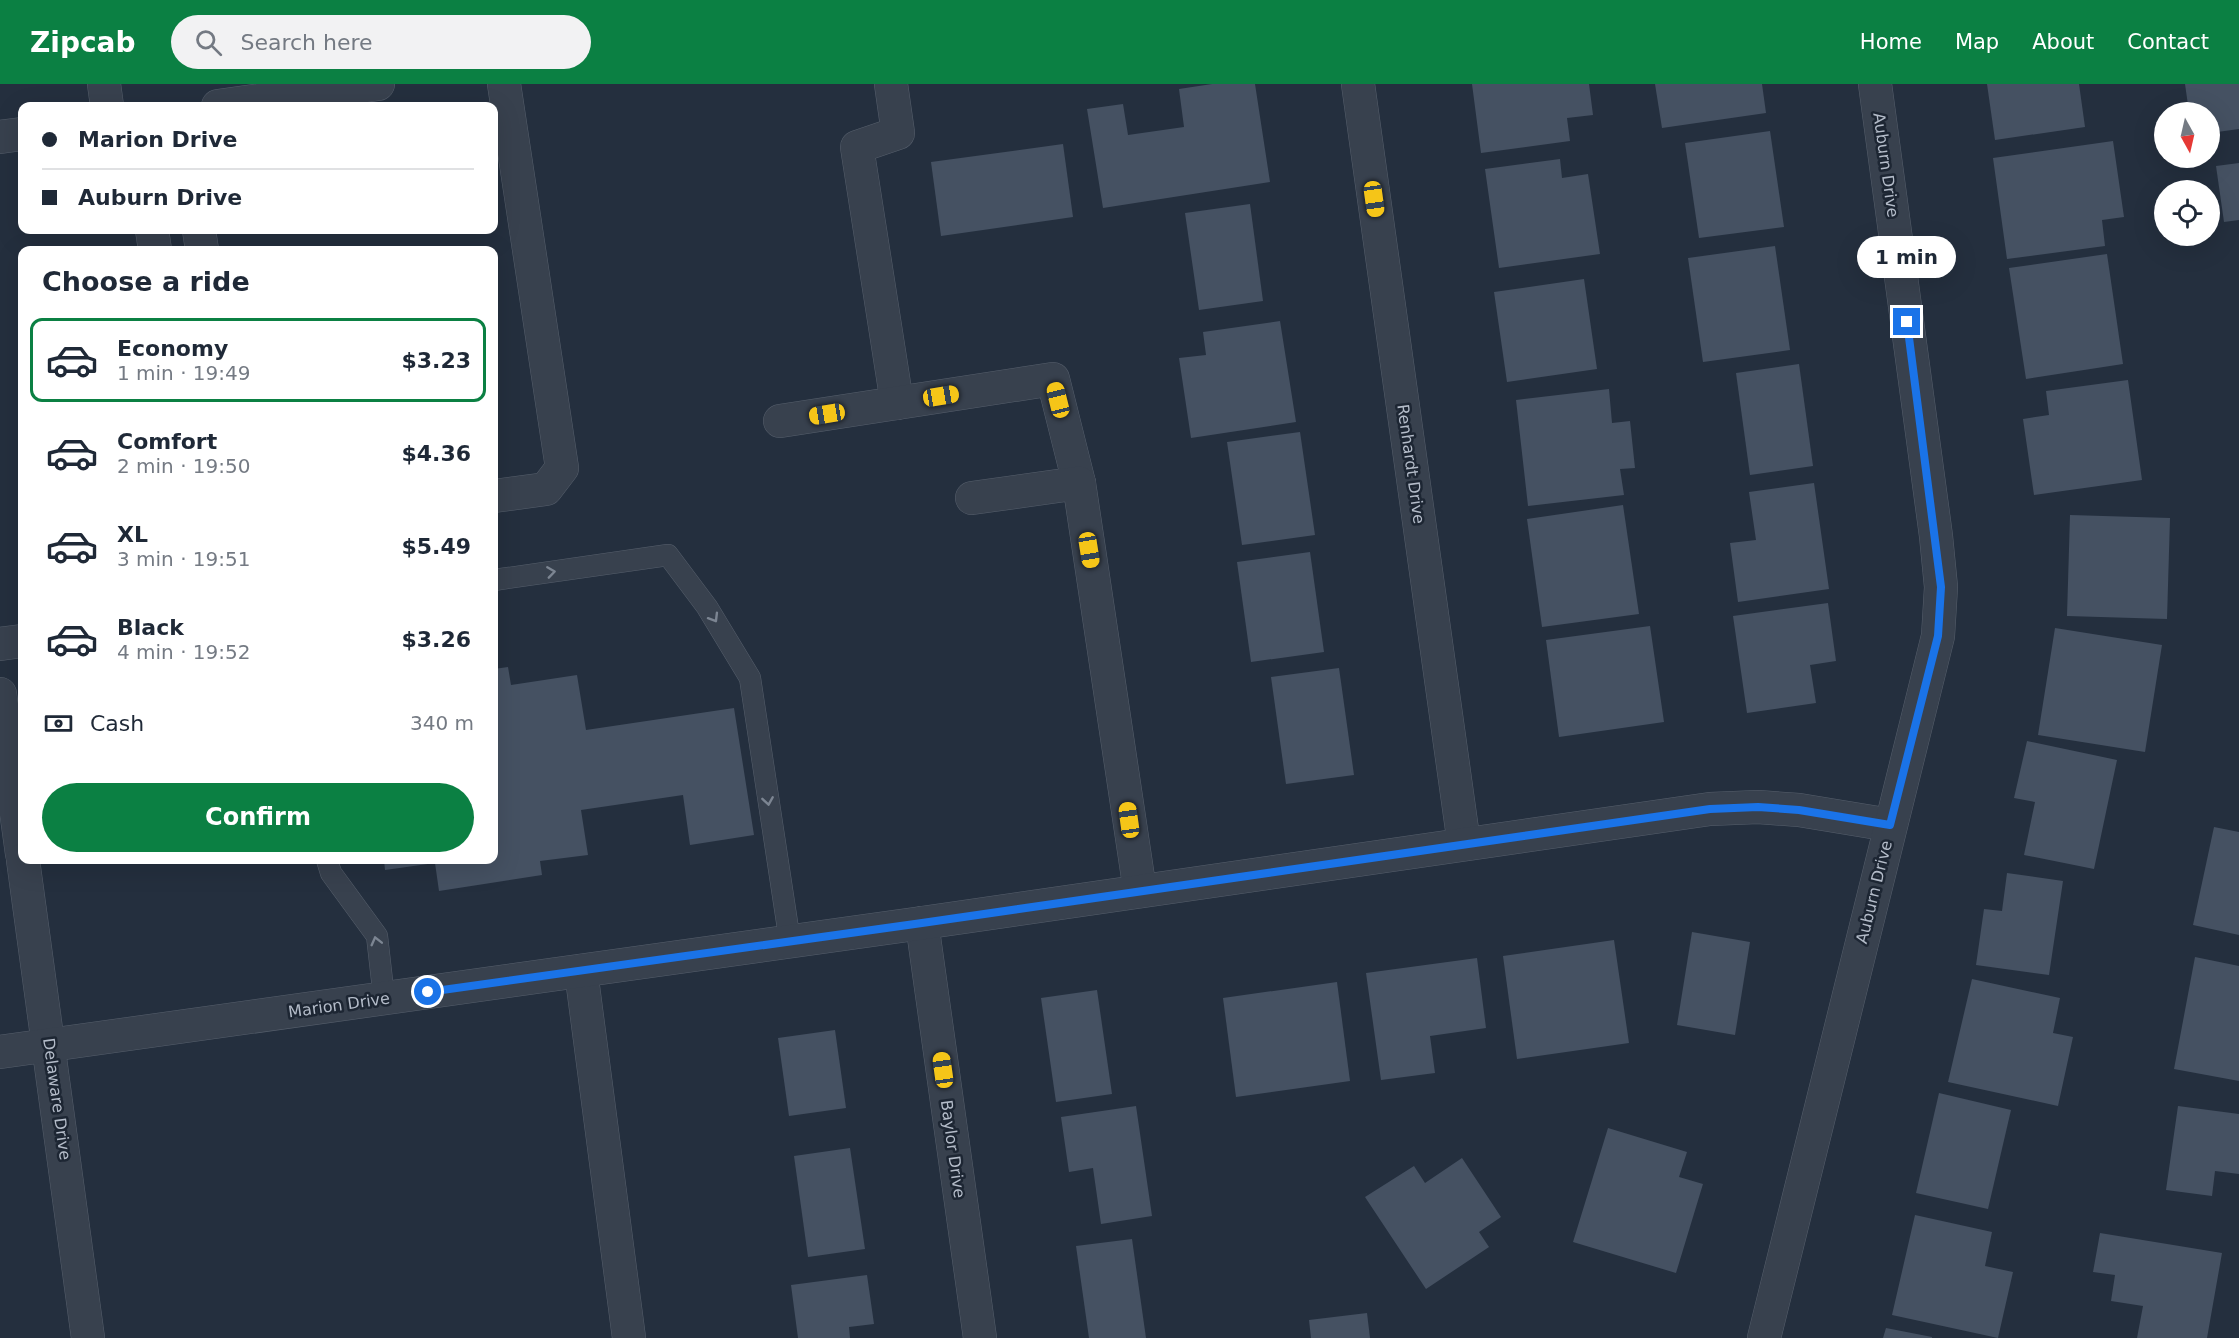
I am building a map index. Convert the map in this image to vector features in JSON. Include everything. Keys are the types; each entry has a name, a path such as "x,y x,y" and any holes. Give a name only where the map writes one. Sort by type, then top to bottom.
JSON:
{"street":[{"path":"104,84 106,102"},
{"path":"498,495 546,489 562,468 504,84"},
{"path":"891,84 898,133 857,147 897,403"},
{"name":"Renhardt Drive","path":"1358,84 1464,844"},
{"name":"Auburn Drive","path":"1764,1338 1938,636 1941,587 1936,536 1875,84"},
{"path":"240,102 315,88 365,85"},
{"path":"0,137 18,135"},
{"path":"780,421 1053,379 1079,483 1140,891"},
{"path":"972,498 1079,483"},
{"path":"0,644 18,642"},
{"path":"9,711 18,810"},
{"name":"Marion Drive","path":"0,1052 790,942 1719,808 1758,807 1799,810 1890,825"},
{"name":"Delaware Drive","path":"24,864 50,1045 88,1338"},
{"name":"Baylor Drive","path":"922,923 980,1338"},
{"path":"581,971 629,1338"}],"lane":[{"path":"498,579 668,555 707,607 750,678 790,942"},
{"path":"328,864 331,873 377,936 384,998"}],"building":[{"path":"1212,84 1255,84 1270,182 1103,208 1087,109 1123,104 1128,135 1184,127 1179,89"},
{"path":"1472,84 1589,84 1593,115 1567,118 1570,141 1481,153"},
{"path":"1655,84 1762,84 1766,113 1662,128"},
{"path":"1987,84 2079,84 2085,127 1995,140"},
{"path":"2185,84 2239,84 2239,129 2220,132 2220,102 2188,102"},
{"path":"1770,131 1784,227 1699,238 1685,143"},
{"path":"2113,141 2124,217 2102,220 2105,246 2007,259 1993,158"},
{"path":"1063,144 1073,217 941,236 931,162"},
{"path":"1560,159 1562,178 1588,174 1600,254 1499,268 1485,169"},
{"path":"2239,163 2239,220 2224,222 2220,180 2218,180 2216,168 2220,168 2220,165"},
{"path":"1250,204 1263,301 1199,310 1185,213"},
{"path":"1775,246 1790,350 1703,362 1688,258"},
{"path":"2107,254 2123,364 2026,379 2009,268"},
{"path":"1584,279 1597,369 1507,382 1494,292"},
{"path":"1280,321 1296,422 1191,438 1179,358 1206,355 1203,332"},
{"path":"1799,364 1813,466 1750,475 1736,373"},
{"path":"2128,380 2142,480 2034,495 2023,419 2049,415 2046,391"},
{"path":"1609,389 1612,423 1630,421 1635,468 1620,469 1624,495 1528,506 1516,400"},
{"path":"1300,432 1315,535 1242,545 1227,442"},
{"path":"1814,483 1829,589 1738,602 1730,543 1756,540 1749,492"},
{"path":"1623,505 1639,614 1542,627 1527,519"},
{"path":"2070,515 2170,518 2167,619 2067,616"},
{"path":"1310,552 1324,652 1251,662 1237,562"},
{"path":"1828,603 1836,661 1810,665 1816,703 1747,713 1733,616"},
{"path":"1650,626 1664,722 1559,737 1546,640"},
{"path":"2055,628 2162,645 2145,752 2038,735"},
{"path":"508,667 511,685 577,675 586,730 734,708 754,835 690,845 683,795 581,810 588,855 540,861 542,875 439,891 435,864 498,864 498,668"},
{"path":"1339,668 1354,775 1286,784 1271,677"},
{"path":"2027,741 2117,760 2094,869 2024,855 2035,802 2014,798"},
{"path":"2214,827 2239,832 2239,935 2193,925"},
{"path":"384,864 428,864 385,870"},
{"path":"2007,873 2063,881 2049,975 1976,965 1984,909 2002,911"},
{"path":"1692,932 1750,942 1735,1035 1677,1025"},
{"path":"1614,940 1629,1043 1517,1059 1503,956"},
{"path":"2195,957 2239,966 2239,1081 2174,1069"},
{"path":"1477,958 1486,1028 1430,1036 1435,1073 1381,1080 1366,973"},
{"path":"1972,979 2060,998 2053,1033 2073,1037 2058,1106 1948,1082"},
{"path":"1337,982 1350,1081 1236,1097 1223,998"},
{"path":"1097,990 1112,1094 1056,1102 1041,998"},
{"path":"835,1030 846,1108 789,1116 778,1038"},
{"path":"1939,1093 2011,1110 1988,1209 1916,1193"},
{"path":"1136,1106 1152,1216 1101,1224 1093,1168 1069,1172 1061,1117"},
{"path":"2178,1106 2239,1114 2239,1174 2215,1171 2212,1196 2166,1190"},
{"path":"1608,1128 1687,1152 1679,1177 1703,1184 1676,1273 1573,1242"},
{"path":"850,1148 865,1249 808,1257 794,1156"},
{"path":"1462,1158 1501,1217 1479,1232 1489,1247 1426,1289 1365,1197 1414,1166 1425,1183"},
{"path":"1915,1215 1992,1232 1985,1266 2013,1272 1998,1338 1892,1315"},
{"path":"2100,1233 2222,1253 2207,1338 2137,1338 2143,1306 2111,1301 2115,1275 2093,1272"},
{"path":"1132,1239 1146,1338 1089,1338 1076,1246"},
{"path":"867,1275 874,1324 849,1327 850,1338 798,1338 791,1285"},
{"path":"1367,1313 1370,1338 1311,1338 1309,1320"},
{"path":"1886,1328 1932,1337 1932,1338 1883,1338"}],"route":[{"path":"428,992 1710,809 1758,807 1799,810 1890,825 1938,636 1941,587 1907,322"}]}
